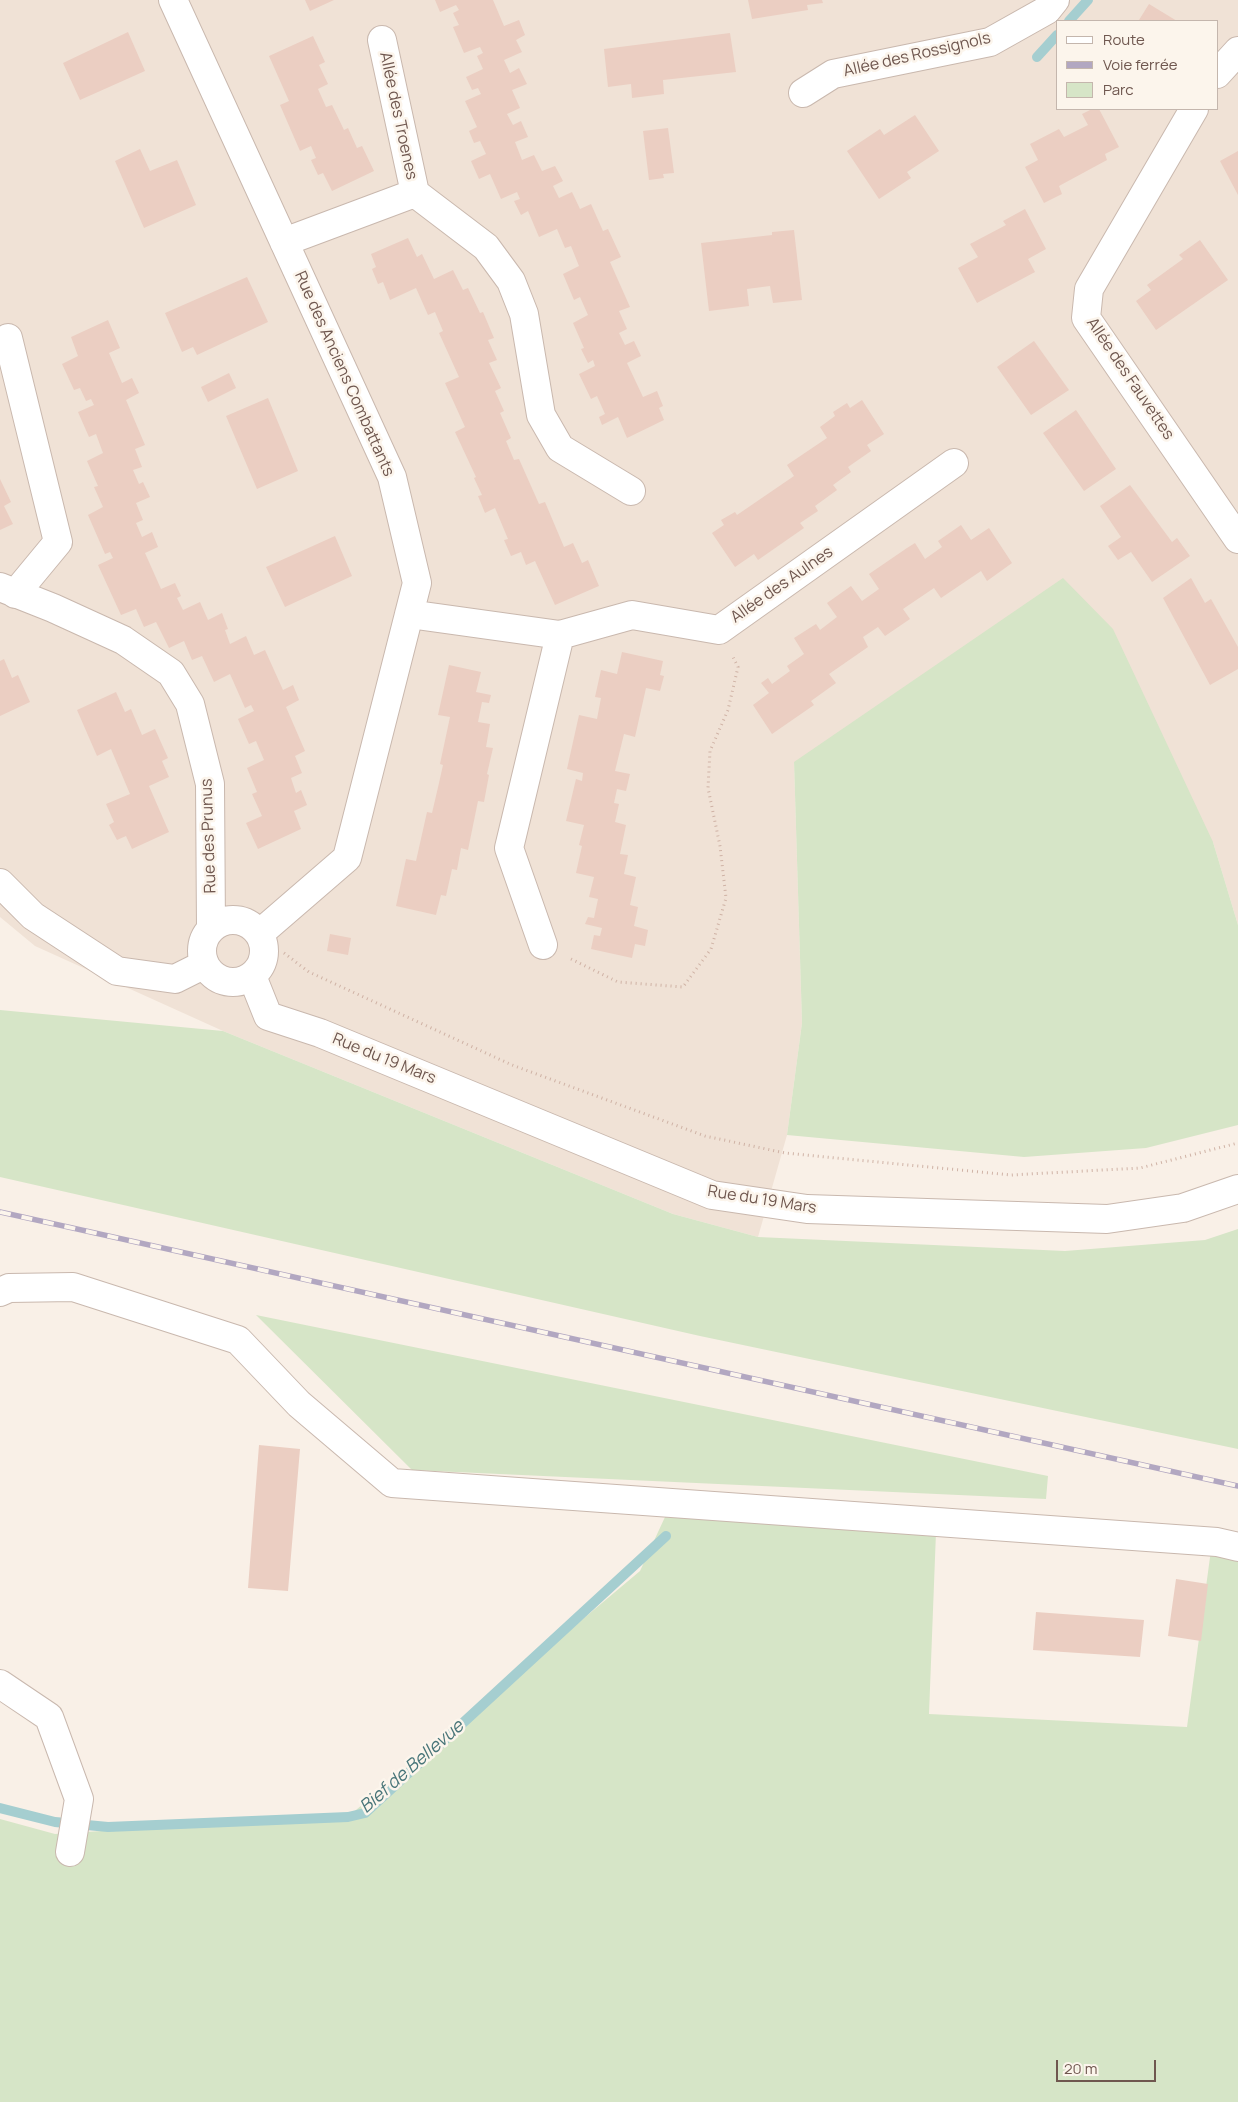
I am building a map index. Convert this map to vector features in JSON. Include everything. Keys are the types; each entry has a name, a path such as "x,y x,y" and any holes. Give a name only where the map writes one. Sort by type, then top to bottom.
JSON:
{"street":[{"name":"Rue des Anciens Combattants","path":"172,0 392,477 416,583 347,858 259,934"},
{"name":"Allée des Rossignols","path":"803,92 833,74 990,42 1047,10 1055,0"},
{"name":"Allée des Troenes","path":"382,40 415,193 486,247 511,281 524,314 542,415 560,448 631,492"},
{"path":"1218,73 1238,50"},
{"name":"Allée des Fauvettes","path":"1193,110 1089,289 1086,318 1238,539"},
{"name":"Allée des Troenes","path":"284,242 415,193"},
{"path":"8,338 58,542 8,590"},
{"name":"Allée des Aulnes","path":"409,614 560,635 632,615 719,630 954,463"},
{"name":"Rue des Prunus","path":"8,590 123,640 171,673 190,704 210,784 211,929"},
{"path":"543,945 509,848 560,635"},
{"path":"0,883 33,916 117,971 175,979 205,964"},
{"path":"237,921 252,926 259,934 263,944 263,957 259,968 252,976 243,981 232,982 220,979 211,973 205,964 202,948 205,938 211,929 220,923 237,921"},
{"name":"Rue du 19 Mars","path":"252,976 268,1016 320,1033 712,1195 807,1209 1107,1219 1183,1208 1238,1189"},
{"path":"0,1292 10,1288 73,1287 238,1340 299,1404 392,1483 1217,1542 1238,1547"},
{"path":"0,1684 49,1717 80,1799 70,1852"}],"path":[{"path":"543,945 618,982 683,987 711,949 726,898 720,846 708,788 710,752 728,710 738,667 719,630"},
{"path":"259,934 309,972 503,1061 705,1136 785,1153 1011,1175 1140,1168 1238,1143"}],"shaded area":[{"path":"0,0 1238,0 1238,925 1213,842 794,762 802,1023 787,1135 758,1237 673,1214 223,1031 35,946 0,917"}],"green space":[{"path":"1063,578 1113,629 1213,842 1238,925 1238,1125 1146,1148 1024,1157 787,1135 802,1023 794,762"},
{"path":"0,1010 223,1031 673,1214 758,1237 1065,1251 1205,1240 1238,1229 1238,1449 700,1336 0,1177"},
{"path":"256,1315 1048,1476 1046,1499 412,1470"},
{"path":"665,1517 936,1532 929,1714 1187,1727 1211,1550 1238,1556 1238,2102 0,2102 0,1819 55,1834 350,1815 640,1571"}],"building":[{"path":"305,0 334,0 310,11"},
{"path":"435,0 493,0 504,26 519,20 525,35 516,40 522,52 504,60 510,73 519,68 527,84 512,90 520,108 507,114 513,125 521,121 528,137 515,142 522,160 534,155 542,171 555,166 563,181 553,186 559,198 572,192 580,209 591,204 603,231 608,229 621,257 610,262 630,307 619,311 627,329 619,333 625,345 634,341 641,356 627,363 643,397 657,391 663,406 659,408 664,420 627,438 618,417 602,425 599,417 605,414 597,396 591,399 579,374 595,366 593,360 588,363 581,349 584,348 573,323 588,315 580,297 574,300 563,274 579,266 571,246 565,248 557,229 539,237 528,211 521,215 514,201 520,199 517,192 501,199 490,174 479,179 471,161 486,154 480,141 474,143 469,131 477,127 465,101 481,94 478,88 472,90 466,77 483,69 477,56 483,53 480,47 464,53 453,27 459,25 453,13 459,10 456,5 440,12"},
{"path":"748,0 822,0 823,3 807,5 808,10 752,19"},
{"path":"1149,4 1175,20 1139,20"},
{"path":"128,32 145,71 80,100 63,63"},
{"path":"730,33 736,72 663,80 664,94 632,98 631,84 608,87 604,49"},
{"path":"313,36 325,62 319,65 328,84 318,89 326,107 332,105 344,130 348,128 357,148 362,146 374,171 332,191 323,173 318,175 311,160 316,158 311,146 300,151 280,105 289,101 269,56"},
{"path":"1090,110 1100,110 1119,147 1105,154 1107,160 1059,186 1062,194 1044,203 1025,167 1038,160 1030,144 1059,129 1064,137 1088,125 1082,114"},
{"path":"915,115 939,151 907,172 911,178 879,199 847,151 880,129 884,135"},
{"path":"668,128 674,173 663,174 664,178 649,180 643,131"},
{"path":"140,149 150,171 177,160 196,205 144,228 115,161"},
{"path":"1238,151 1238,195 1220,161"},
{"path":"1025,209 1046,249 1028,259 1035,272 977,303 958,268 978,257 970,244 1006,225 1003,221"},
{"path":"794,230 802,300 773,303 770,286 747,289 749,306 709,311 701,243 772,235 772,232"},
{"path":"408,238 417,257 422,254 434,279 453,270 463,290 468,288 480,313 483,312 494,338 488,340 497,360 489,363 501,388 495,391 504,411 500,413 511,438 506,441 514,460 519,459 539,504 545,502 564,547 573,543 582,563 588,560 599,586 555,605 535,561 526,565 521,552 511,556 504,540 508,539 495,508 485,513 478,496 482,495 474,478 476,477 455,432 465,427 445,383 459,377 439,333 443,331 435,312 428,315 416,288 390,300 383,282 378,284 372,269 376,267 371,254"},
{"path":"1200,240 1228,280 1156,330 1136,301 1151,290 1147,285 1183,259 1179,255"},
{"path":"247,277 268,322 197,355 193,347 182,352 165,313"},
{"path":"108,320 120,348 109,353 122,383 132,378 139,393 126,400 145,445 135,449 142,467 133,470 139,484 143,482 150,497 136,503 143,520 136,523 142,537 152,532 158,547 145,553 161,589 175,583 181,596 177,598 183,610 200,602 208,620 222,613 228,629 225,630 230,644 246,636 254,655 265,650 283,690 293,685 299,700 286,707 305,751 295,756 302,773 291,778 296,793 301,790 307,805 294,811 301,829 258,849 246,823 262,816 252,794 257,792 247,768 264,760 256,741 249,744 238,719 254,711 251,705 245,708 230,674 214,682 202,656 192,660 184,641 169,648 156,622 144,627 136,609 121,615 98,565 113,558 110,552 105,554 88,515 103,507 94,487 98,486 87,461 103,453 96,434 89,437 78,412 94,405 91,399 86,401 80,388 74,390 62,364 78,356 71,337"},
{"path":"1034,341 1069,390 1031,415 997,367"},
{"path":"229,373 236,388 208,402 201,387"},
{"path":"268,398 298,471 257,489 226,416"},
{"path":"862,400 884,434 867,445 871,451 848,467 851,472 833,485 837,490 815,506 818,511 800,523 804,528 758,560 754,554 735,567 712,533 724,525 721,520 735,512 737,515 794,476 787,465 827,438 820,427 835,416 833,412 847,403 850,408"},
{"path":"1076,410 1116,469 1084,491 1043,433"},
{"path":"0,479 11,502 4,506 13,524 0,530"},
{"path":"1130,485 1172,542 1177,538 1190,556 1152,582 1131,552 1118,560 1108,546 1121,537 1100,506"},
{"path":"961,525 971,540 989,528 1012,563 987,581 981,571 941,598 934,588 903,609 910,619 885,636 878,627 863,637 868,647 829,674 836,683 811,701 814,705 772,734 753,705 769,693 761,683 768,678 772,684 790,671 787,666 804,654 794,638 816,624 820,630 837,617 827,603 851,586 862,601 879,589 869,574 907,548 915,543 925,559 942,547 938,541"},
{"path":"335,536 352,576 285,607 266,567"},
{"path":"1191,578 1205,603 1211,599 1238,647 1238,669 1210,685 1163,598"},
{"path":"622,652 663,661 660,675 664,676 660,691 646,688 635,737 624,734 615,771 630,774 626,791 617,789 614,803 619,804 615,822 626,825 620,854 628,855 624,874 636,877 630,905 638,907 634,926 648,930 645,946 635,944 632,958 591,949 594,935 600,936 602,928 585,924 588,917 594,918 598,899 589,897 594,877 576,873 582,846 579,845 584,825 566,821 576,779 582,781 583,773 567,769 579,715 597,719 601,698 595,697 601,670 617,674"},
{"path":"4,659 12,678 18,675 30,702 0,716 0,661"},
{"path":"449,665 481,672 476,692 491,695 489,703 482,702 478,722 490,724 486,747 493,748 487,774 489,775 484,802 478,801 468,850 461,848 457,870 452,869 446,896 441,895 436,915 396,906 406,859 416,861 427,812 432,813 443,765 440,764 450,717 438,715"},
{"path":"116,692 125,712 131,709 142,735 155,729 168,758 162,761 169,777 149,786 169,832 132,849 126,836 117,840 109,825 114,822 106,804 130,794 111,749 97,756 77,710"},
{"path":"330,934 351,938 348,955 327,951"},
{"path":"259,1445 300,1449 288,1591 248,1588"},
{"path":"1176,1579 1208,1584 1201,1641 1168,1636"},
{"path":"1036,1612 1144,1620 1140,1657 1033,1650"}],"waterway":[{"name":"Bief de Bellevue","path":"1070,20 1088,0"},
{"name":"Bief de Bellevue","path":"1037,57 1056,36"},
{"name":"Bief de Bellevue","path":"0,1808 55,1822 108,1827 348,1817 365,1813 666,1536"}],"railway":[{"path":"0,1212 1238,1486"}]}
